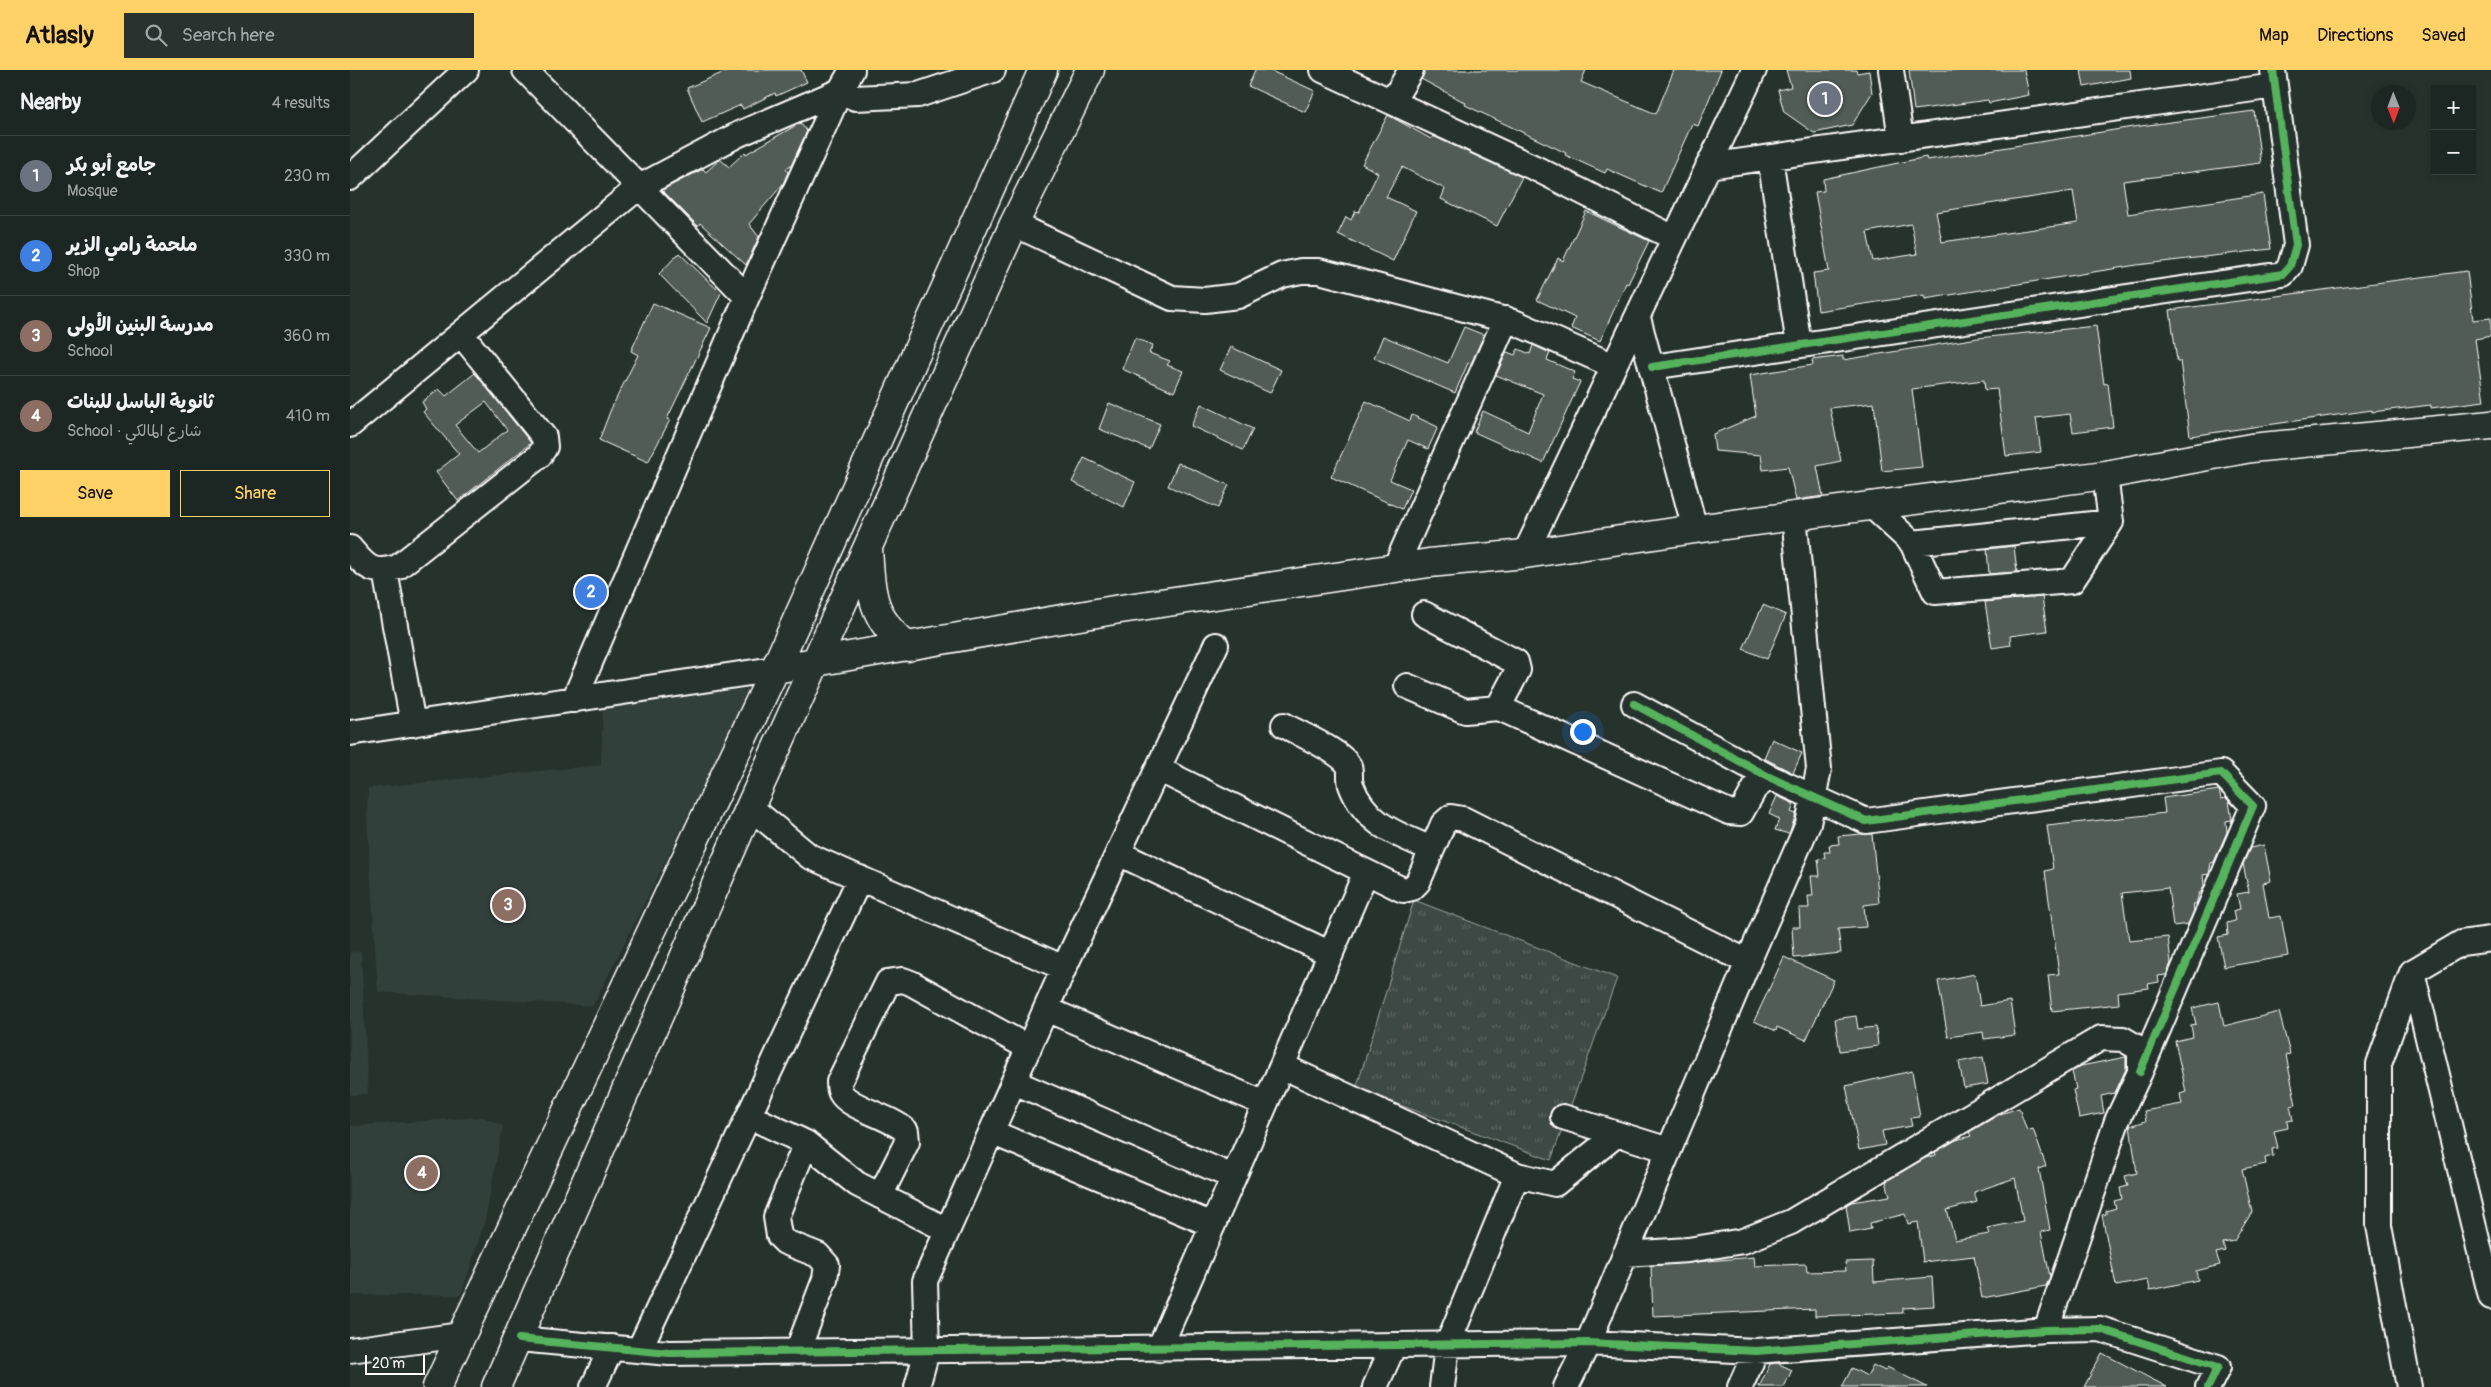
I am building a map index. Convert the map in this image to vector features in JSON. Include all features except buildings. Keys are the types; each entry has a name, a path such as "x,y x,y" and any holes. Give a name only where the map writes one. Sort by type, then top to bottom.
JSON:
{"main road":[{"path":"496,1387 814,664 1014,224 1090,70"},
{"path":"438,1387 775,669 1036,73"},
{"path":"775,669 814,664 1114,610 1395,568 1525,554 1695,529 2105,475 2251,448 2491,425"},
{"path":"868,545 871,589 875,607 884,625 908,646"}],"street":[{"path":"350,178 466,70"},
{"path":"525,70 747,296"},
{"path":"574,700 747,296 840,91 852,70"},
{"path":"350,425 639,187 739,134 840,91 855,98 918,95 994,70"},
{"path":"1323,70 1538,170 1674,238"},
{"path":"1392,102 1410,70"},
{"path":"1525,554 1754,70"},
{"path":"1891,70 1900,139"},
{"path":"1652,366 2283,274 2290,266 2296,246 2274,78 1900,139 1708,166"},
{"path":"1770,158 1799,345"},
{"path":"1014,224 1172,298 1204,300 1238,296 1282,274 1301,270 1319,271 1506,319 1614,366"},
{"path":"1638,318 1695,529"},
{"path":"1395,568 1506,319"},
{"path":"350,548 368,568 385,571 398,567 539,456 545,447 544,437 461,334"},
{"path":"1872,506 1912,543 1935,592 2072,582 2111,522 2105,475"},
{"path":"1566,1387 1588,1343 1808,824 1819,769 1794,516"},
{"path":"1912,543 2111,522"},
{"path":"385,571 413,724"},
{"path":"1424,614 1516,662 1518,670 1498,708"},
{"path":"917,1387 927,1351 925,1281 1064,968 1216,646"},
{"path":"350,733 775,669"},
{"path":"1407,686 1465,711 1498,708 1729,812 1741,812 1755,788 1769,777"},
{"path":"1634,704 1769,777 1866,821 2221,773 2253,806 2140,1072 2116,1121 2046,1330"},
{"path":"1284,725 1339,756 1349,766 1351,784 1364,809 1373,819 1387,829 1432,849"},
{"path":"1158,769 1403,890 1412,888 1418,882 1443,824 1451,817 1464,819 1748,962"},
{"path":"750,806 809,856 1064,968"},
{"path":"1118,853 1330,954"},
{"path":"1159,1349 1366,872"},
{"path":"640,1350 860,878"},
{"path":"2409,1387 2378,1226 2379,1064 2412,972 2461,943 2491,939"},
{"path":"2412,972 2491,1297"},
{"path":"880,1196 907,1142 906,1131 898,1123 846,1100 839,1092 839,1082 888,982 903,980 911,983 1029,1048"},
{"path":"1046,1009 1265,1104"},
{"path":"1625,1254 1688,1250 1743,1241 1791,1222 2101,1038 2123,1038 2140,1049 2140,1072"},
{"path":"1282,1066 1516,1175 1555,1184 1617,1134"},
{"path":"1014,1082 1234,1177"},
{"path":"749,1116 806,1143 857,1184 948,1230"},
{"path":"1563,1117 1669,1150"},
{"path":"991,1132 1213,1225"},
{"path":"797,1352 825,1279 827,1265 818,1255 785,1242 779,1236 776,1217 806,1143"},
{"path":"1442,1387 1447,1346 1516,1175"},
{"path":"518,1339 669,1353 1393,1347 1588,1343 1756,1351 2046,1330 2100,1329 2218,1367 2208,1387"},
{"path":"350,1350 461,1335"},
{"path":"593,1387 612,1347"},
{"path":"1374,1387 1393,1347"},
{"path":"1740,1387 1756,1351"}],"shaded area":[{"path":"752,688 593,1006 378,992 367,818 368,788 601,765 603,707"},
{"path":"350,952 361,952 368,1094 350,1095"},
{"path":"483,1117 503,1126 485,1221 461,1295 350,1295 350,1126"}],"green space":[{"path":"1414,900 1617,978 1551,1160 1356,1089"}],"cycle path":[{"path":"1652,367 2283,274 2290,266 2296,245 2273,70"},
{"path":"1634,704 1769,777 1866,821 2221,773 2253,806 2140,1072"},
{"path":"519,1339 669,1353 1588,1343 1756,1351 2046,1330 2100,1329 2218,1367 2208,1387"}],"place":[{"name":"جامع أبو بكر","path":"1825,99"},
{"name":"ملحمة رامي الزير","path":"591,592"},
{"name":"مدرسة البنين الأولى","path":"508,905"},
{"name":"ثانوية الباسل للبنات","path":"422,1173"}]}
